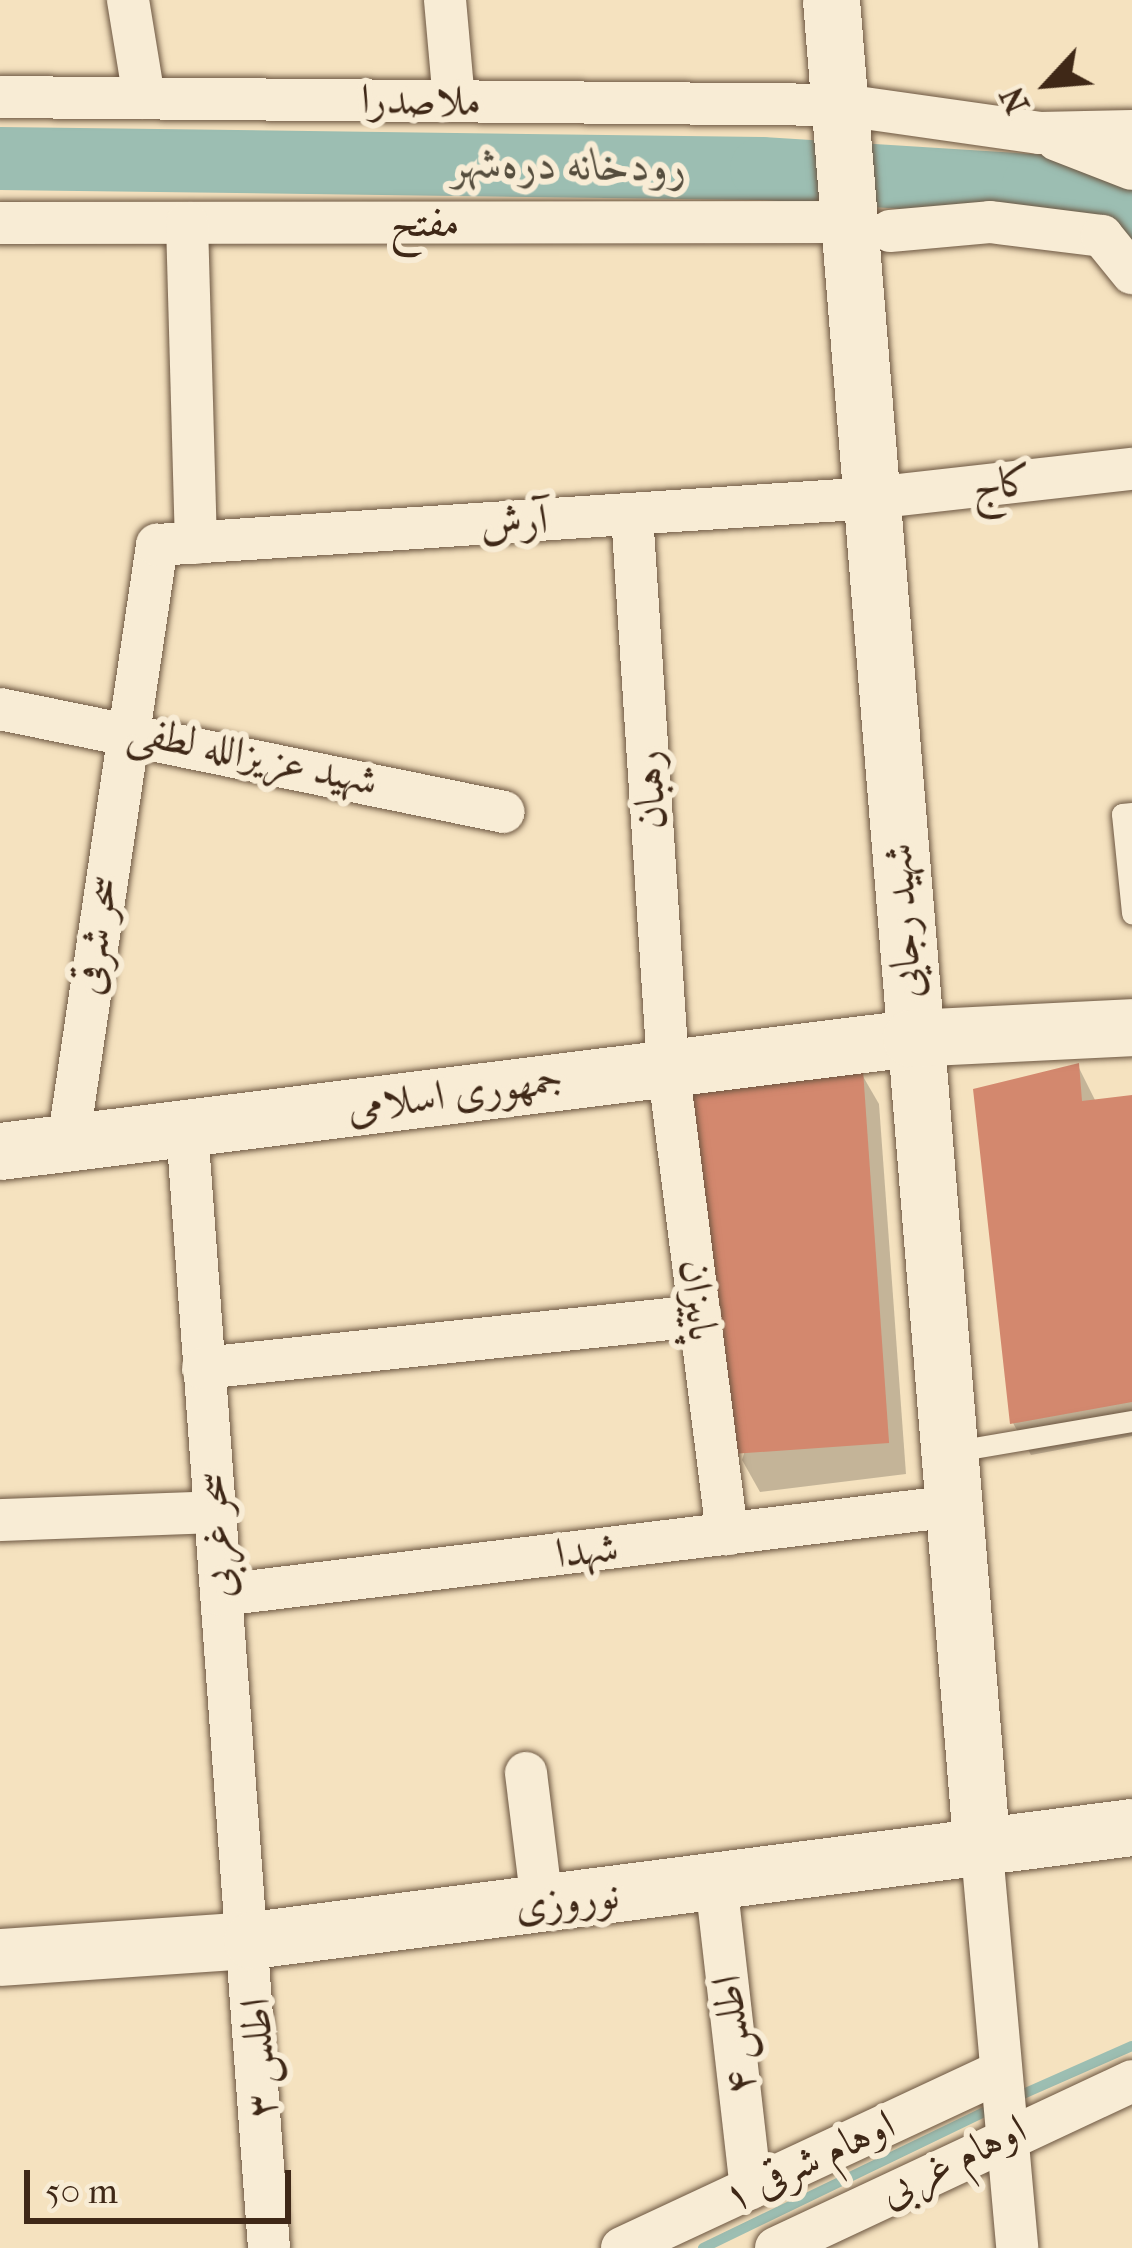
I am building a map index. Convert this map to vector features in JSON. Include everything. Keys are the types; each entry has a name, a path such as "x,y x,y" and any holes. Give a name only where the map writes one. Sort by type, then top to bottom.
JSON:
{"main road":[{"name":"شهید رجایی","path":"831,0 843,105 869,226 872,498 911,1038 981,1841"},
{"name":"جمهوری اسلامی","path":"911,1038 1132,990"},
{"name":"جمهوری اسلامی","path":"0,1151 911,1038 1132,1027"},
{"name":"نوروزی","path":"0,1957 253,1940 716,1882 981,1841 1132,1827"}],"street":[{"path":"128,0 144,98"},
{"path":"446,0 454,101"},
{"name":"ملاصدرا","path":"0,97 843,105 1039,133"},
{"path":"1039,133 1132,131"},
{"path":"1039,133 1132,169"},
{"name":"مفتح","path":"0,224 869,226 990,222 1102,236 1132,273"},
{"name":"سحر شرقی","path":"68,1143 124,727 176,544 187,224"},
{"name":"کاج","path":"872,498 1132,469"},
{"name":"آرش","path":"176,544 872,498"},
{"name":"رهبان","path":"632,514 668,1066"},
{"name":"شهید عزیزالله لطفی","path":"0,709 124,727 504,812"},
{"name":"پاییزان","path":"668,1066 727,1534"},
{"name":"سحر غربی","path":"187,1129 214,1512 253,1940"},
{"path":"203,1367 700,1316"},
{"name":"شهدا","path":"221,1595 727,1534 952,1479"},
{"path":"0,1520 214,1512"},
{"path":"526,1773 542,1904"},
{"path":"981,1841 1000,2136 1017,2248"},
{"name":"اطلس ۴","path":"716,1882 751,2188"},
{"name":"اطلس ۳","path":"253,1940 269,2248"},
{"name":"۱ اوهام شرقی","path":"622,2248 995,2074"},
{"name":"اوهام غربی","path":"776,2248 1000,2136 1132,2081"}],"lane":[{"path":"1132,813 1122,814 1132,913"},
{"path":"952,1479 1132,1421"}],"building":[{"path":"1079,1063 1082,1101 1132,1095 1132,1402 1010,1424 973,1089"},
{"path":"863,1070 889,1443 718,1455 691,1082"}],"waterway":[{"name":"رودخانه دره‌شهر","path":"0,158 761,168 1033,185 1132,221"},
{"path":"1014,2098 1132,2046"},
{"path":"703,2248 992,2108"}]}
